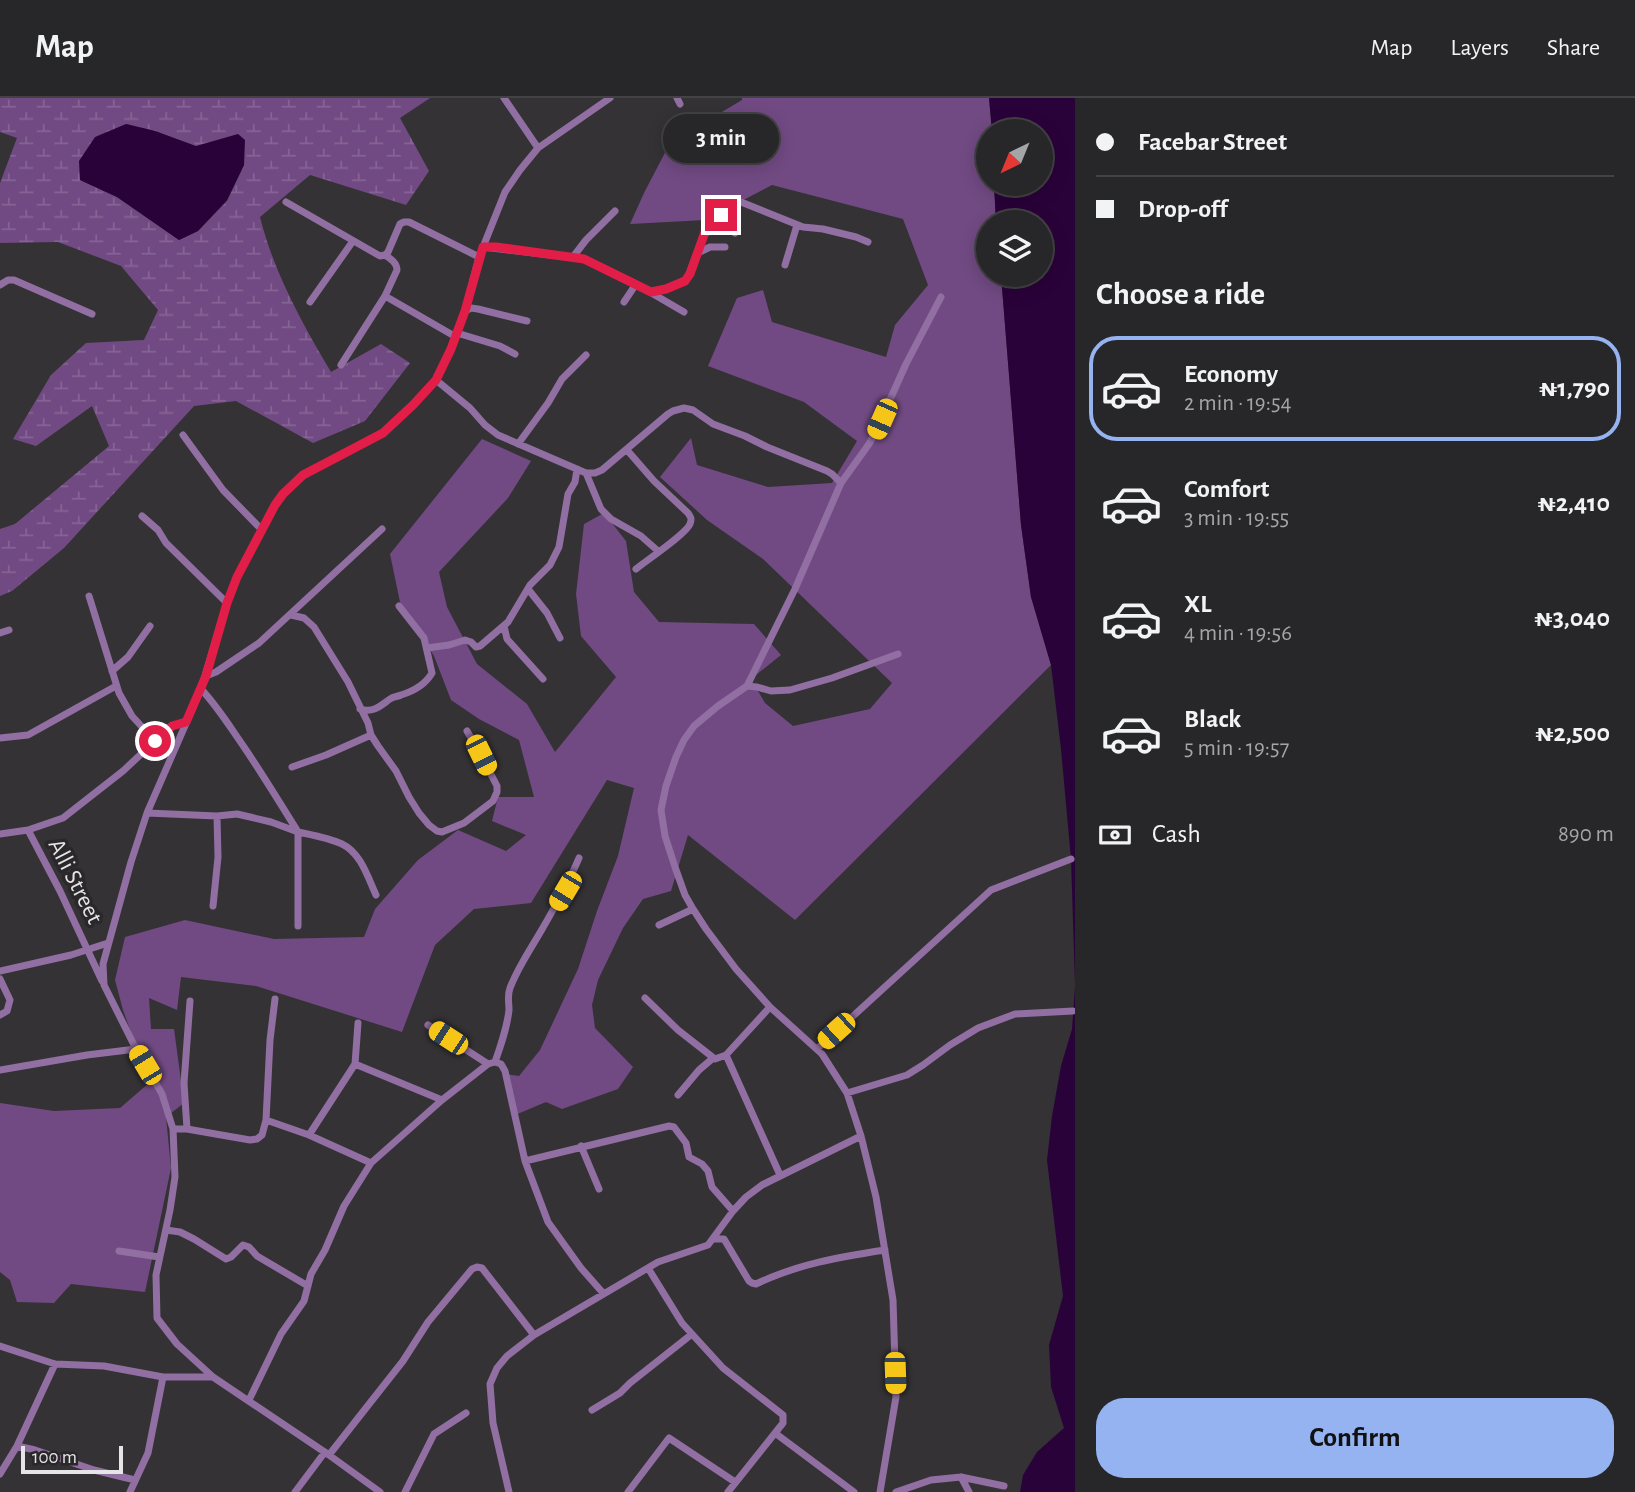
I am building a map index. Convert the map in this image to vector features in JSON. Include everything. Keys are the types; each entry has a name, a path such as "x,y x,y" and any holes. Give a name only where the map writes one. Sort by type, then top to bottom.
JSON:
{"street":[{"path":"504,98 538,148"},
{"path":"104,985 103,964 108,943 147,813 201,690 237,577 261,529 275,505 293,484 314,468 383,433 436,380 465,311 479,257 505,192 538,148 610,98"},
{"path":"286,202 380,256 385,255 394,262 397,270 385,296 341,365"},
{"path":"651,292 685,281 704,234 730,206 741,202 803,227 823,229 868,242"},
{"path":"573,257 615,211"},
{"path":"385,255 400,224 409,222 479,257"},
{"path":"785,265 797,225"},
{"path":"704,234 708,231 730,230 735,233"},
{"path":"310,302 353,240"},
{"path":"483,247 584,259 636,284 684,312"},
{"path":"697,254 710,247 725,247"},
{"path":"0,285 14,280 92,314"},
{"path":"624,302 636,284"},
{"path":"385,296 456,335 500,346 515,354"},
{"path":"880,1492 895,1397 893,1300 876,1196 862,1136 847,1093 822,1054 770,1007 736,969 693,909 685,895 665,836 661,810 662,798 684,740 694,726 747,686 795,589 841,483 875,433 906,364 941,297"},
{"path":"465,311 478,309 527,321"},
{"path":"518,444 562,379 586,355"},
{"path":"436,380 498,435 586,473 603,470 668,414 684,408 693,410 713,424 827,471 841,483"},
{"path":"183,435 223,490 261,529"},
{"path":"627,450 691,518 686,530 636,569"},
{"path":"427,648 465,640 476,647 480,646 504,626 528,589 556,555 568,494 575,482 577,469"},
{"path":"586,473 598,505 611,519 641,536 658,551"},
{"path":"142,516 227,603"},
{"path":"206,676 259,643 382,529"},
{"path":"528,589 547,613 560,638"},
{"path":"89,596 116,686 132,716 155,741"},
{"path":"360,709 372,710 383,706 393,698 422,686 432,673 421,633 399,606"},
{"path":"291,615 304,618 314,627 344,675 372,736 396,771 409,797 433,828 442,832 464,823 493,801 497,792 497,786 467,731"},
{"path":"112,671 128,657 150,626"},
{"path":"504,626 507,639 543,679"},
{"path":"0,634 9,630"},
{"path":"747,686 771,691 790,690 898,654"},
{"path":"0,737 28,735 116,686"},
{"path":"201,690 226,719 298,832 298,926"},
{"path":"0,834 28,830 63,818 123,771 172,726 186,722"},
{"path":"292,767 372,736"},
{"path":"147,813 216,816 237,814 341,844 355,855 376,895"},
{"path":"213,906 218,857 216,816"},
{"name":"Alli Street","path":"28,830 136,1049 162,1094 173,1129 175,1177 156,1275 157,1318 177,1344 213,1377 380,1492"},
{"path":"249,1400 281,1334 304,1301 311,1275 341,1211 371,1163 442,1100 491,1063 506,1025 511,986 530,946 565,891 579,859"},
{"path":"817,1049 991,890 1071,859"},
{"path":"659,925 693,909"},
{"path":"0,971 71,955 108,943"},
{"path":"0,979 10,1000 7,1011 0,1015"},
{"path":"645,998 712,1059"},
{"path":"173,1129 250,1140 262,1135 266,1120 275,999"},
{"path":"187,1129 184,1083 190,1001"},
{"path":"678,1095 712,1059 726,1055 770,1007"},
{"path":"847,1093 907,1075 978,1028 1015,1014 1073,1011"},
{"path":"309,1135 355,1064 358,1023"},
{"path":"428,1025 491,1063 501,1064 505,1071 525,1161 548,1223 603,1293"},
{"path":"0,1070 136,1049"},
{"path":"726,1055 780,1175"},
{"path":"355,1064 442,1100"},
{"path":"266,1120 309,1135 371,1163"},
{"path":"525,1161 581,1146 674,1127 686,1143 689,1157 708,1171 712,1187 733,1211"},
{"path":"509,1492 493,1423 490,1384 497,1368 507,1356 534,1335 658,1262 708,1245 746,1196 780,1175 862,1136"},
{"path":"581,1146 599,1189"},
{"path":"166,1230 194,1239 226,1259 243,1245 249,1247 257,1256 308,1286"},
{"path":"713,1239 724,1240 749,1281 756,1284 792,1269 885,1250"},
{"path":"120,1251 159,1257"},
{"path":"295,1492 403,1361 428,1322 471,1269 482,1268 534,1335"},
{"path":"648,1268 682,1323 723,1368 782,1413 784,1420 728,1492"},
{"path":"592,1410 620,1393 692,1334"},
{"path":"0,1346 55,1364 104,1366 163,1377 213,1377"},
{"path":"0,1474 17,1446 55,1364"},
{"path":"130,1492 148,1453 163,1377"},
{"path":"405,1492 434,1434 466,1413"},
{"path":"775,1433 854,1492"},
{"path":"628,1492 669,1438 735,1482"},
{"path":"17,1446 135,1480"},
{"path":"0,1457 7,1464"},
{"path":"961,1477 969,1492"},
{"path":"895,1492 931,1480 961,1477 1004,1486"}],"green space":[{"path":"0,98 430,98 400,118 429,171 406,205 310,175 260,217 281,278 331,372 381,344 410,363 365,421 313,443 236,401 194,406 64,548 12,591 0,596 0,529 15,524 109,446 92,406 36,446 13,439 51,375 86,343 144,340 158,310 121,266 58,242 0,243 0,183 17,138 0,132","holes":["126,124 155,131 244,165 227,201 198,231 179,240 117,197 80,180"]},
{"path":"989,98 991,119 976,119 976,196 995,196 995,210 976,210 976,287 1002,287 1021,525 1031,597 1051,665 795,920 688,835 671,891 643,899 623,928 598,980 592,1005 595,1028 633,1067 618,1089 562,1109 546,1102 515,1115 505,1074 519,1076 540,1050 578,969 618,856 634,788 607,780 531,903 474,909 435,945 402,1032 256,986 181,977 177,1010 149,998 151,1029 174,1029 184,1103 166,1117 171,1168 145,1292 71,1284 54,1303 17,1302 10,1280 0,1272 0,1103 54,1111 120,1108 149,1083 115,980 125,937 185,920 274,939 364,937 375,909 418,860 458,830 506,851 526,835 492,821 498,797 534,797 519,740 479,719 451,700 434,656 400,602 390,554 482,439 531,461 508,498 439,572 447,607 477,664 527,704 555,752 616,677 581,636 576,594 584,524 604,513 626,541 634,592 659,622 754,624 781,655 751,679 765,703 793,726 870,709 892,683 763,559 707,520 660,477 691,438 697,465 768,487 832,483 857,441 804,402 708,366 737,298 763,290 772,322 886,357 895,325 928,285 903,219 772,185 705,220 630,224 670,143 742,100"}],"shaded area":[{"path":"989,98 1075,98 1075,984 1071,859 1061,749 1051,665 1031,597 1021,525 1002,287 1053,287 1053,210 995,210 995,196 1054,196 1054,119 991,119"},
{"path":"126,124 196,146 238,134 245,140 244,165 227,200 198,231 179,240 117,197 80,180 79,161 95,137"},
{"path":"1075,987 1075,1492 1020,1492 1023,1475 1037,1452 1064,1428 1051,1387 1049,1345 1063,1296 1047,1160 1061,1066 1072,1029"}],"route":[{"path":"155,741 172,726 186,722 206,676 237,577 248,552 283,494 314,468 383,433 436,380 465,311 483,247 584,259 651,292 685,281 705,232 721,215"}]}
